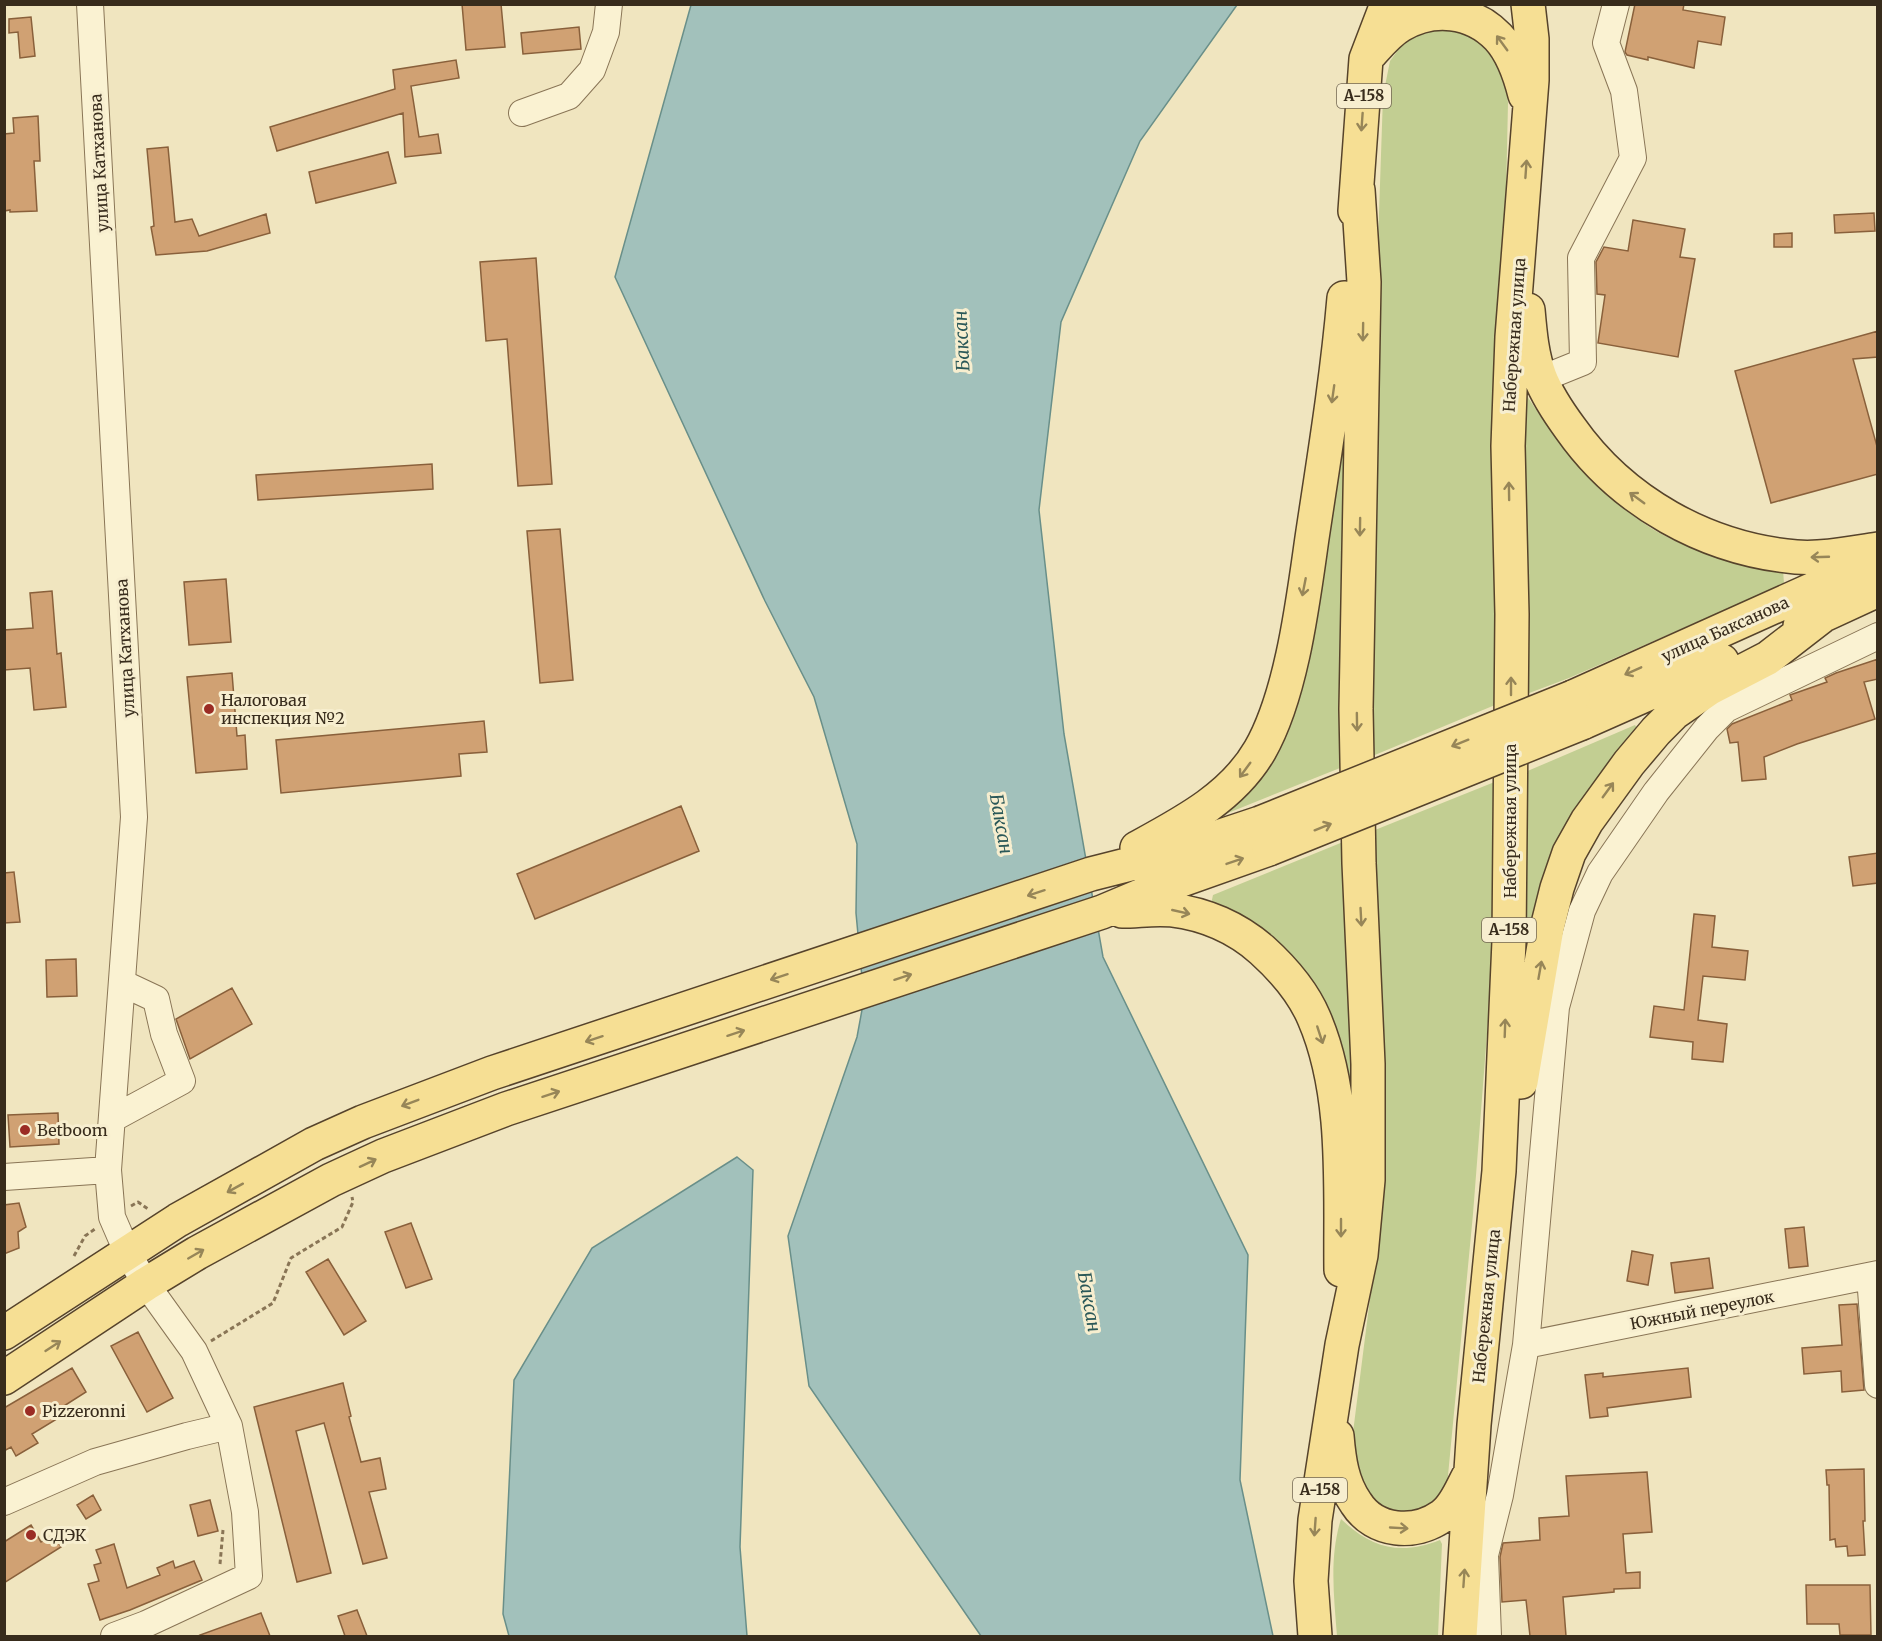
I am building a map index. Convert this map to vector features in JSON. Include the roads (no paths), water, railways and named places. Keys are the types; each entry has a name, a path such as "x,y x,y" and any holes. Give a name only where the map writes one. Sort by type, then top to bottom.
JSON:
{"main road":[{"name":"А-158","path":"1315,1636 1311,1581 1315,1520 1342,1345 1361,1255 1368,1180 1368,1064 1359,863 1356,709 1364,282 1358,190 1366,59 1387,4"},
{"name":"Набережная улица","path":"1460,1636 1471,1471 1499,1172 1509,918 1512,614 1508,446 1512,337 1530,117 1532,39 1528,4"},
{"path":"1366,59 1383,38 1401,25 1441,12 1463,14 1485,24 1506,47 1522,83 1530,117"},
{"path":"1091,874 1178,826 1210,804 1239,778 1260,750 1275,714 1288,671 1308,564 1339,356 1345,282 1358,190"},
{"path":"1522,222 1532,349 1541,378 1570,429 1605,470 1655,511 1685,527 1747,548 1798,557 1825,557 1878,549"},
{"name":"улица Баксанова","path":"1577,710 1878,560"},
{"name":"улица Баксанова","path":"1577,710 1821,617 1878,590"},
{"path":"1499,1172 1518,1099 1547,928 1557,888 1569,853 1587,821 1629,763 1656,730 1674,713 1710,688 1768,658 1821,617"},
{"path":"4,1378 197,1253 331,1180 423,1139 518,1105 1102,912 1159,888 1265,836 1577,710"},
{"path":"4,1333 178,1221 314,1144 363,1122 492,1073 1091,874 1158,857 1265,836"},
{"path":"1102,912 1172,910 1208,918 1228,926 1251,940 1274,960 1296,986 1314,1018 1327,1062 1336,1114 1341,1186 1342,1345"},
{"path":"1334,1396 1340,1464 1346,1486 1357,1506 1372,1520 1389,1528 1409,1529 1426,1524 1444,1515 1457,1500 1471,1471"}],"street":[{"name":"улица Катханова","path":"90,4 134,817 108,1170 112,1217 128,1254 146,1284 194,1351 229,1426 245,1512 249,1576 146,1624 114,1636"},
{"path":"522,113 569,96 592,70 606,32 609,4"},
{"path":"1541,378 1583,362 1581,258 1633,158 1624,91 1606,43 1616,4"},
{"path":"1488,1636 1485,1555 1500,1495 1526,1345 1556,1007 1582,911 1600,873 1656,792 1707,728 1726,709 1878,636"},
{"path":"112,1119 182,1082 164,1034 156,999 122,983"},
{"path":"4,1177 108,1170"},
{"path":"1874,1275 1878,1384"},
{"name":"Южный переулок","path":"1526,1345 1874,1275"},
{"path":"4,1502 95,1461 229,1426"}],"water":[{"name":"Баксан","path":"691,5 1237,5 1140,141 1061,322 1039,510 1064,734 1103,957 1248,1255 1240,1480 1273,1636 981,1636 809,1386 788,1236 857,1037 864,999 856,913 857,844 814,697 765,601 615,277"},
{"path":"737,1157 753,1170 740,1547 747,1636 509,1636 503,1614 514,1380 592,1248"}],"place":[{"name":"Налоговая инспекция №2","path":"209,709"},
{"name":"Betboom","path":"25,1130"},
{"name":"Pizzeronni","path":"30,1411"},
{"name":"СДЭК","path":"31,1535"}]}
